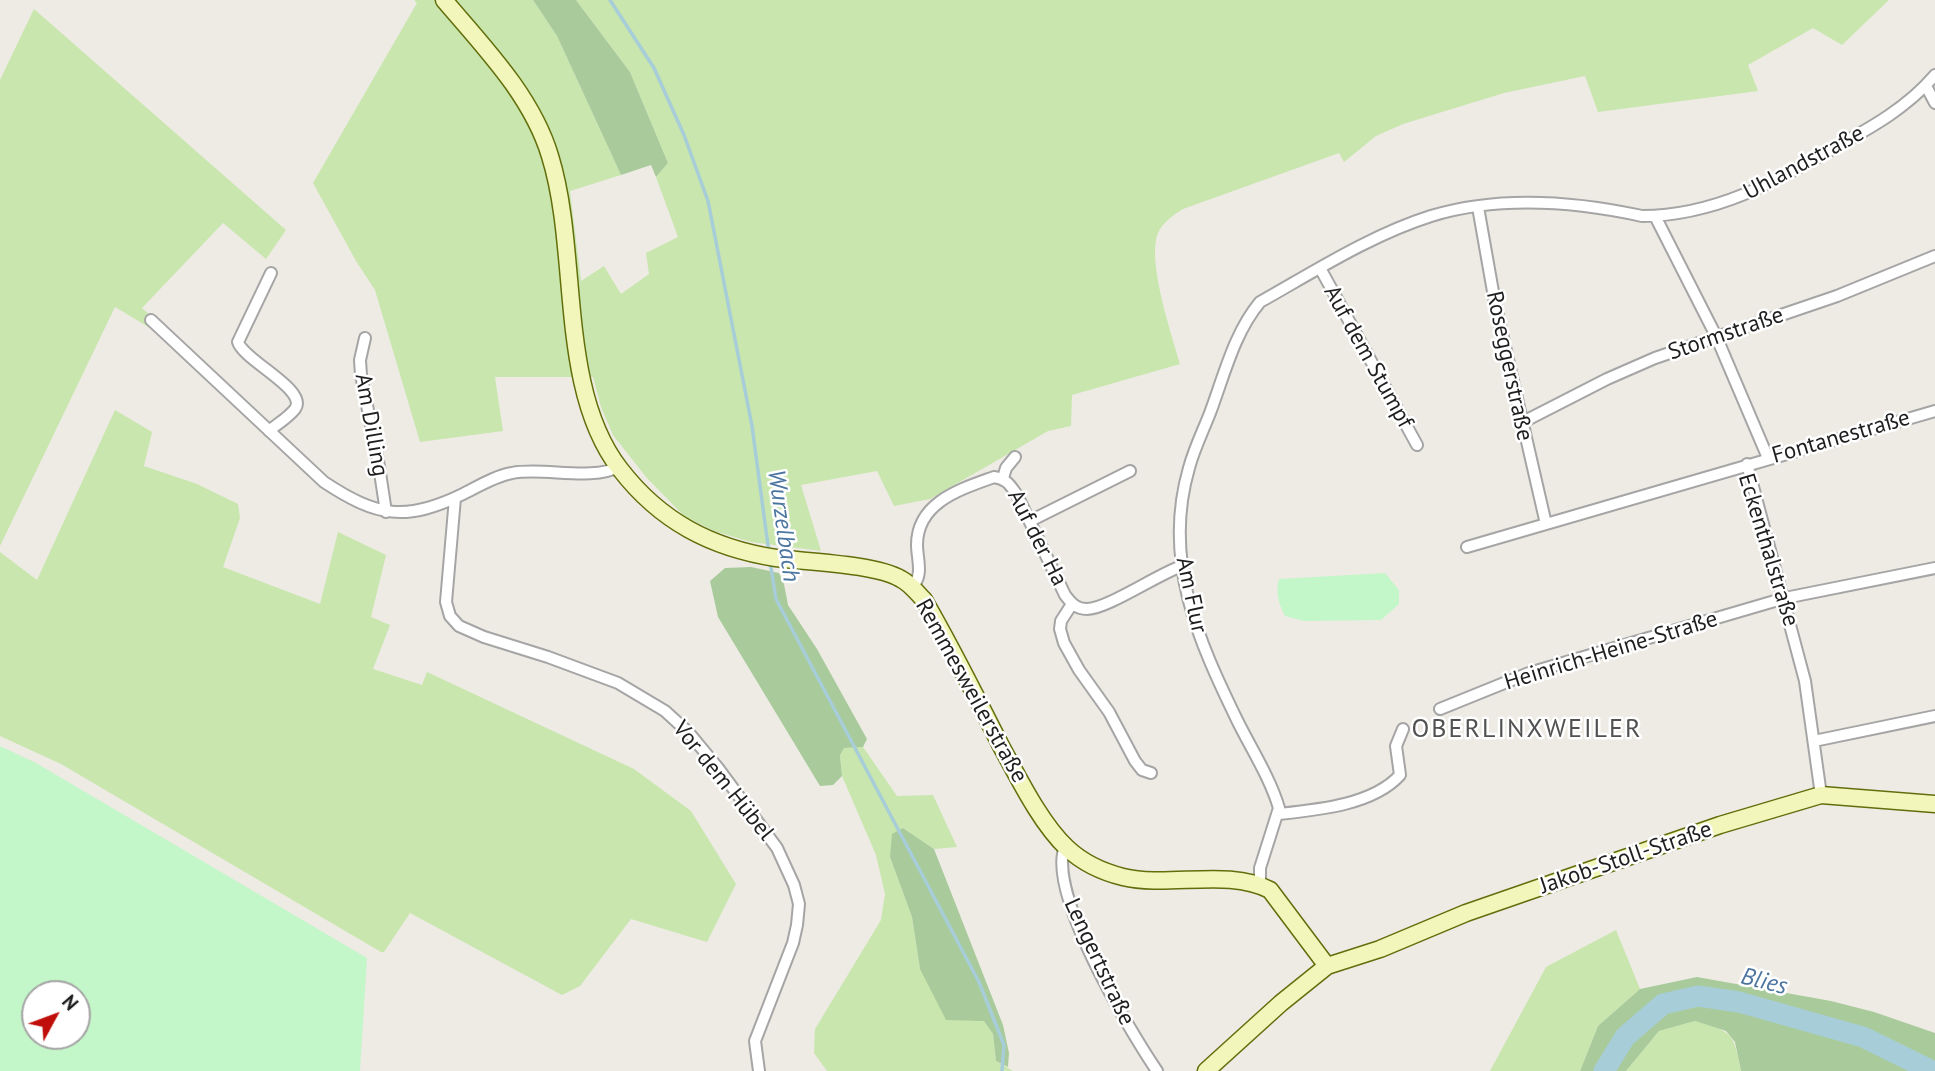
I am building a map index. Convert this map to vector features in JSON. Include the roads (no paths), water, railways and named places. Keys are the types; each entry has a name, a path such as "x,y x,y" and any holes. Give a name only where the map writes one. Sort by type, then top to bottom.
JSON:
{"main road":[{"name":"Remmesweilerstraße","path":"444,0 528,106 541,131 557,181 576,344 589,408 596,429 618,467 636,489 658,510 692,533 758,555 884,572 900,578 912,587 924,600 936,621 1023,787 1065,847 1091,864 1124,877 1144,880 1240,881 1260,885"},
{"name":"Jakob-Stoll-Straße","path":"1206,1071 1281,1003 1327,967 1380,949 1466,913 1720,825 1821,795 1935,804"},
{"path":"1260,885 1270,890 1327,967"}],"street":[{"name":"Uhlandstraße","path":"1260,302 1383,236 1419,221 1457,210 1560,202 1655,216 1723,204 1777,181 1879,123 1926,86 1935,75"},
{"path":"1926,86 1935,103"},
{"name":"Roseggerstraße","path":"1478,207 1495,303 1546,524"},
{"path":"1655,216 1716,336 1768,458"},
{"name":"Stormstraße","path":"1521,423 1607,379 1716,336 1837,296 1935,257"},
{"name":"Auf dem Stumpf","path":"1320,268 1417,445"},
{"path":"269,431 295,410 296,397 241,350 238,342 271,274"},
{"name":"Am Flur","path":"1260,302 1251,313 1238,339 1189,467 1180,520 1182,566 1187,596 1209,661 1277,801 1279,814"},
{"name":"Am Dilling","path":"150,320 324,482 343,495 386,512 406,513 429,509 512,473 595,472 611,471 618,467"},
{"name":"Am Dilling","path":"365,338 360,360 361,375 386,512"},
{"name":"Fontanestraße","path":"1747,464 1935,411"},
{"name":"Auf der Ha","path":"1003,478 1006,468 1015,457"},
{"name":"Eckenthalstraße","path":"1466,547 1747,464 1805,681 1821,795"},
{"path":"1030,521 1130,471"},
{"name":"Auf der Ha","path":"912,587 919,578 919,533 931,508 942,499 994,477 1003,478 1010,483 1072,604 1090,609 1182,566"},
{"name":"Vor dem Hübel","path":"455,498 446,602 450,616 459,626 618,683 665,711 718,768 787,866 799,904 797,925 793,943 755,1041 759,1071"},
{"name":"Heinrich-Heine-Straße","path":"1440,709 1529,673 1784,598 1935,568"},
{"path":"1072,604 1061,621 1064,643 1079,670 1109,712 1135,761 1142,770 1151,773"},
{"path":"1814,741 1935,716"},
{"path":"1260,885 1261,868 1279,814 1337,806 1377,792 1393,783 1401,775 1396,746 1403,729"},
{"name":"Lengertstraße","path":"1065,847 1061,866 1066,893 1111,995 1157,1071"}],"waterway":[{"name":"Wurzelbach","path":"610,0 654,68 684,135 708,201 752,426 769,553"},
{"name":"Wurzelbach","path":"770,561 776,599 979,982 1004,1045 1002,1071"},
{"name":"Blies","path":"1604,1071 1625,1037 1663,1004 1698,996 1739,1002 1863,1037 1932,1071"}],"district":[{"name":"OBERLINXWEILER","path":"1527,730"}]}
